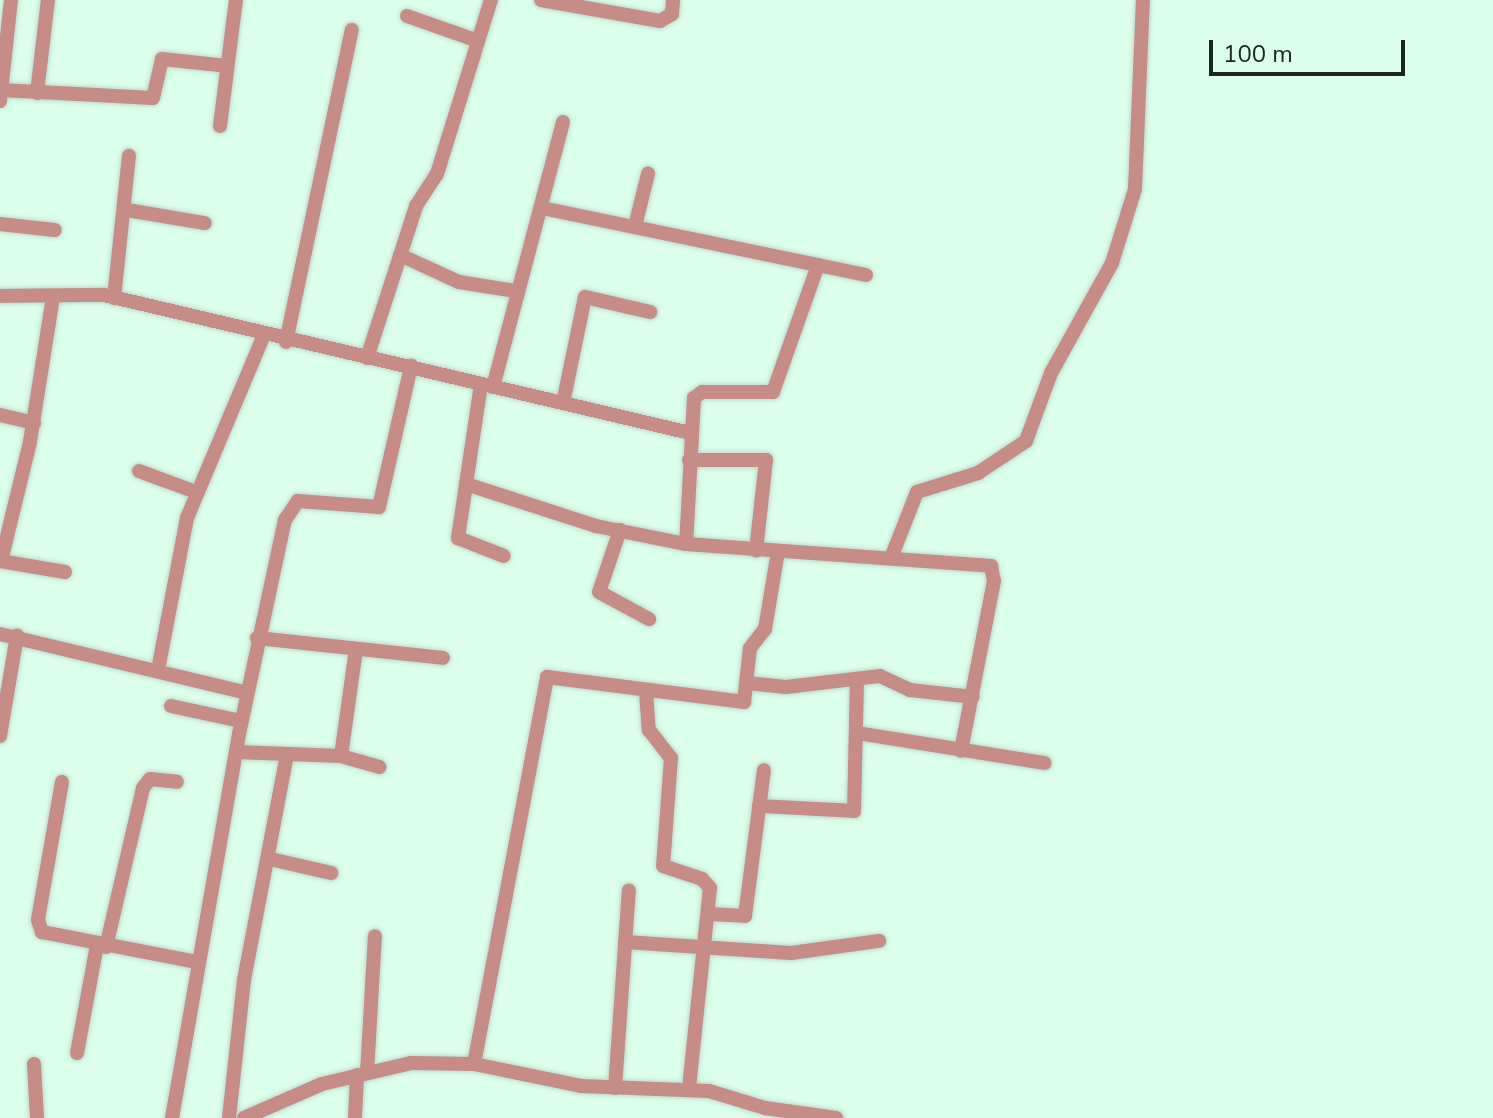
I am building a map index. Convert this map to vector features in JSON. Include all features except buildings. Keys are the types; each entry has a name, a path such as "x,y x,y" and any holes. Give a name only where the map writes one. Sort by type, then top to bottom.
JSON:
{"street":[{"path":"11,0 1,95 37,93 153,98 162,59 227,66"},
{"path":"37,93 48,0"},
{"path":"220,126 236,0"},
{"path":"367,358 416,206 437,174 491,0"},
{"path":"541,0 660,21 672,14 673,0"},
{"path":"891,558 917,492 978,473 1026,441 1051,373 1112,263 1135,189 1143,0"},
{"path":"407,16 478,41"},
{"path":"286,342 352,30"},
{"path":"504,556 458,538 487,386 542,208 563,122"},
{"path":"114,298 127,210 129,156"},
{"path":"635,226 648,174"},
{"path":"542,208 866,275"},
{"path":"127,210 205,223"},
{"path":"0,224 55,230"},
{"path":"400,255 459,282 516,291"},
{"path":"686,544 690,433 697,394 773,392 818,265"},
{"path":"0,296 114,298 263,337 411,366 690,433"},
{"path":"53,296 34,423 1,561 65,572"},
{"path":"563,403 585,297 650,312"},
{"path":"158,670 196,492 263,337"},
{"path":"172,1118 197,962 257,638 293,505 379,507 411,366"},
{"path":"0,415 34,423"},
{"path":"689,460 766,460 756,550"},
{"path":"139,471 196,492"},
{"path":"466,484 620,530 686,544 991,566 994,581 961,751"},
{"path":"620,530 599,592 649,619"},
{"path":"474,1064 547,677 739,703 746,699 750,648 765,629 778,551"},
{"path":"0,634 17,635 247,693"},
{"path":"0,736 17,635"},
{"path":"257,638 443,658"},
{"path":"341,756 356,649"},
{"path":"747,683 786,687 886,676 910,690 973,697"},
{"path":"759,806 854,811 857,680"},
{"path":"646,691 652,737 671,758 663,866 708,883 706,948 689,1089"},
{"path":"171,706 241,721"},
{"path":"857,733 1045,763"},
{"path":"236,752 341,756 379,767"},
{"path":"229,1118 244,980 270,859 287,754"},
{"path":"709,914 745,916 764,770"},
{"path":"77,1053 101,946 143,788 150,779 177,782"},
{"path":"62,782 39,928 101,946 197,962"},
{"path":"270,859 331,873"},
{"path":"615,1088 629,890"},
{"path":"355,1118 375,936"},
{"path":"625,942 791,953 879,941"},
{"path":"244,1118 301,1090 411,1063 474,1064 615,1088 689,1089 827,1117"},
{"path":"34,1064 37,1118"}]}
